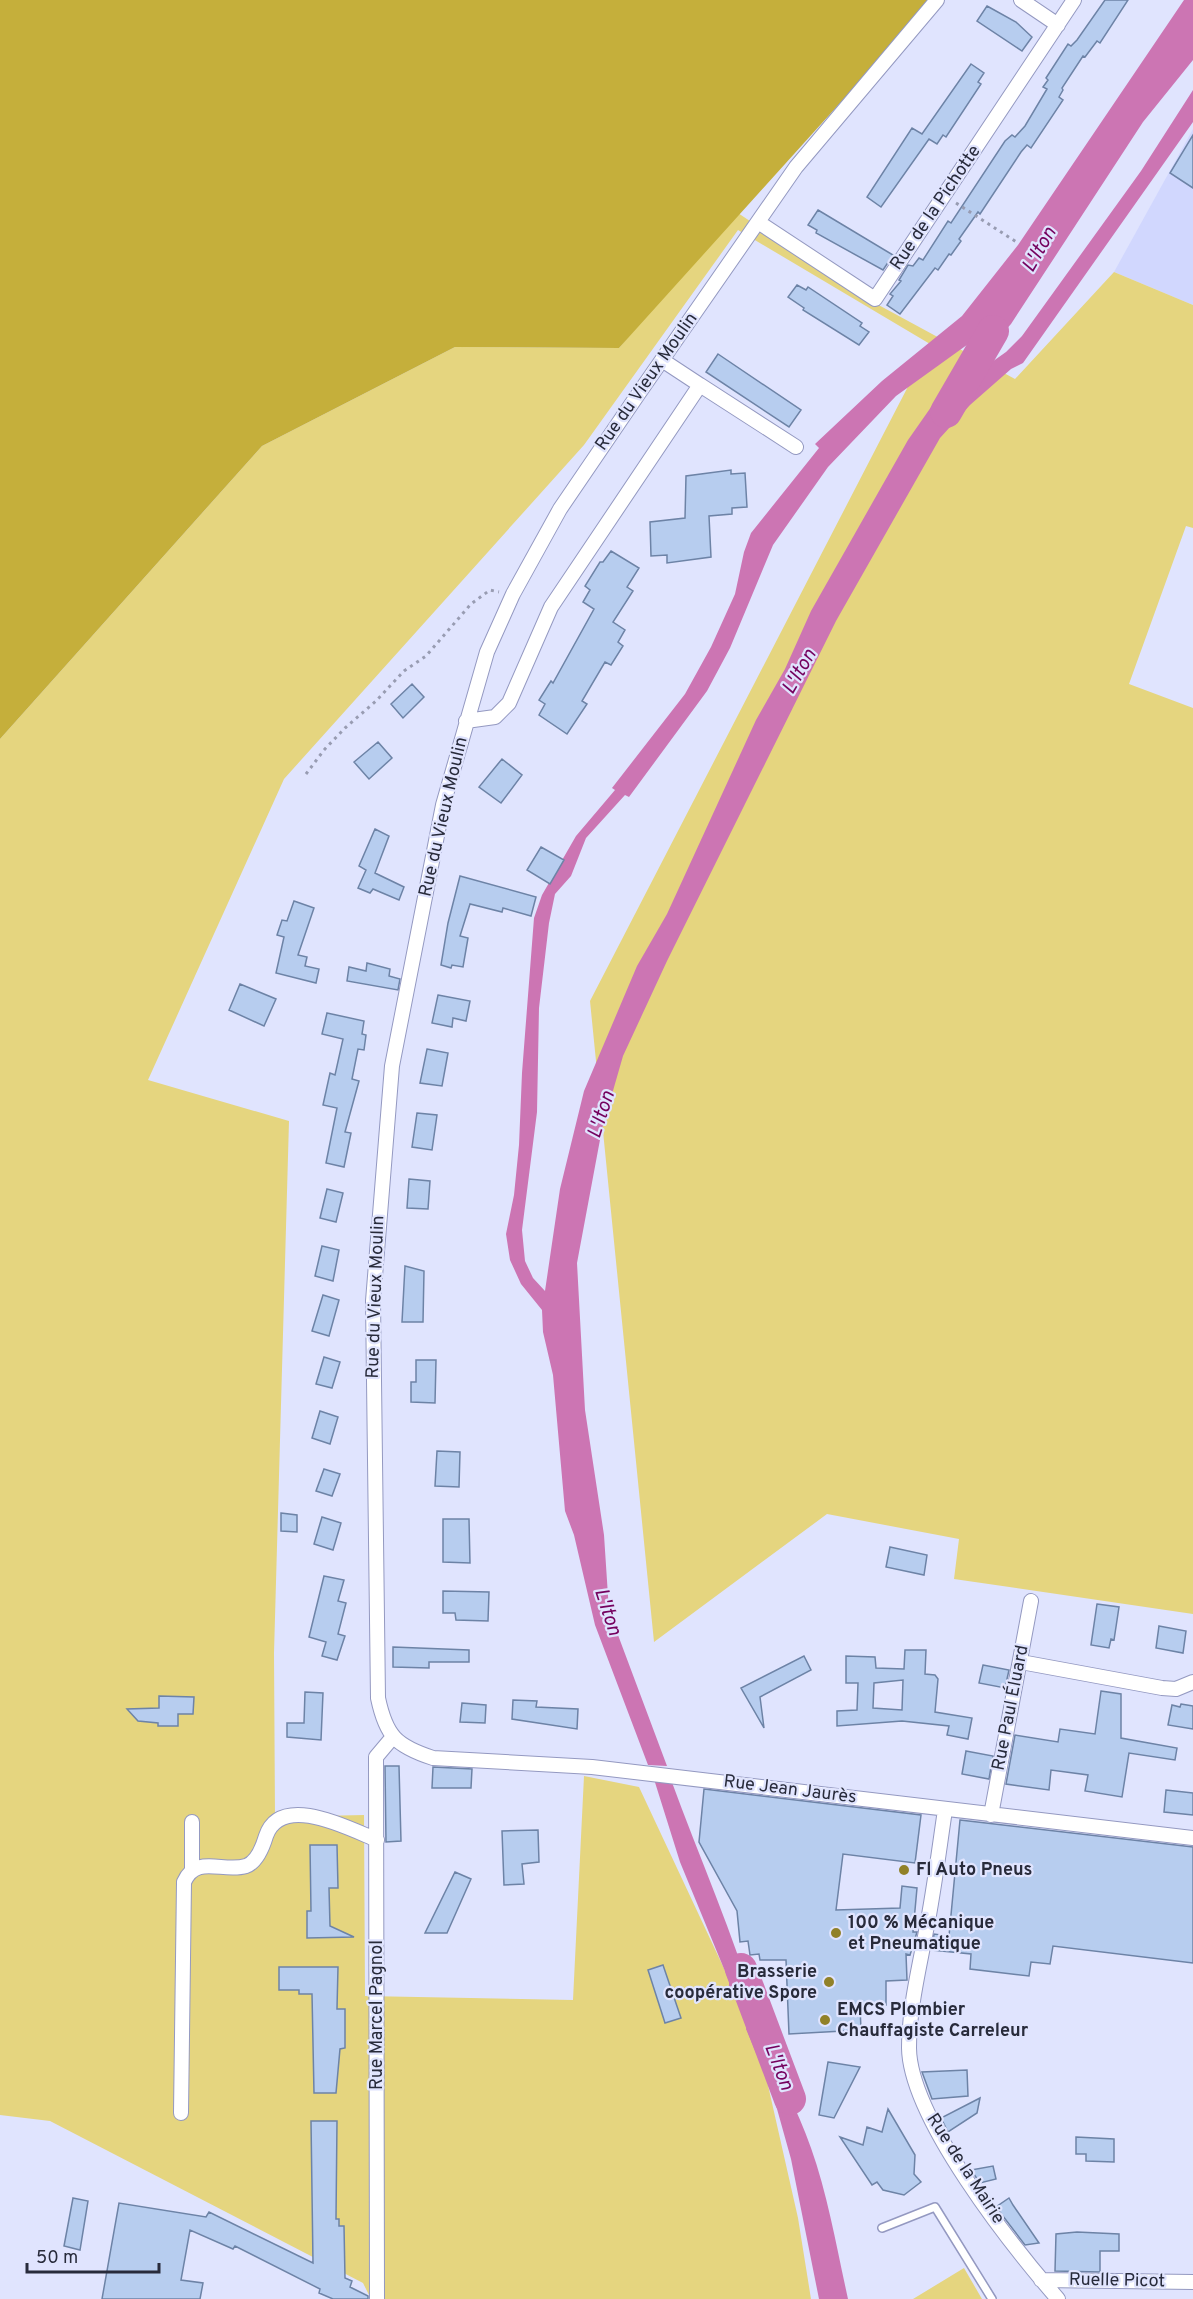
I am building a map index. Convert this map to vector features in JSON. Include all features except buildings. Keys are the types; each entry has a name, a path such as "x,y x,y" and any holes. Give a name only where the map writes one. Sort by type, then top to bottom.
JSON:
{"street":[{"name":"Rue du Vieux Moulin","path":"392,1738 383,1721 378,1698 373,1301 381,1179 392,1066 443,805 487,652 513,594 560,509 662,360 796,167 937,0"},
{"path":"1021,0 1058,25"},
{"name":"Rue de la Pichotte","path":"758,222 875,299 1074,0"},
{"path":"662,360 796,447"},
{"path":"466,721 495,717 509,703 551,607 700,385"},
{"name":"Rue Paul Éluard","path":"991,1815 1031,1601"},
{"path":"1021,1662 1162,1688 1176,1689 1193,1682"},
{"name":"Rue Jean Jaurès","path":"392,1738 408,1750 433,1758 592,1767 680,1776 945,1810 1193,1838"},
{"name":"Rue Marcel Pagnol","path":"377,2299 376,1757 392,1738"},
{"name":"Rue de la Mairie","path":"945,1810 934,1889 912,2010 909,2050 917,2088 935,2130 986,2205 1041,2280 1058,2299"},
{"path":"192,1869 205,1865 246,1866 256,1858 268,1830 275,1822 289,1815 300,1814 323,1819 377,1840"},
{"path":"182,2113 184,1882 192,1869 192,1822"},
{"name":"Ruelle Picot","path":"1041,2280 1193,2282"}],"lane":[{"path":"882,2228 935,2206 992,2299"}],"path":[{"path":"944,195 1018,243"},
{"path":"306,774 345,728 404,671 426,656 471,604 490,591 513,594"}],"shaded area":[{"path":"0,0 933,0 619,348 455,347 262,446 0,739"},
{"path":"1193,129 1193,305 1114,272"},
{"path":"735,211 862,296 1015,379 1114,272 1193,305 1193,528 1186,526 1129,684 1193,708 1193,1614 954,1579 959,1539 827,1514 654,1642 590,1001 930,344 738,230 584,445 284,779 148,1080 289,1121 274,1653 275,1817 364,1815 365,1996 573,2000 584,1776 639,1787 758,2041 798,2218 811,2299 371,2299 363,2283 50,2121 0,2115 0,739 262,446 455,347 619,348"},
{"path":"964,2268 982,2299 913,2299"}],"water":[{"path":"1184,0 1193,0 1193,60 1143,122 1011,324 970,370 968,379 1006,352 1022,336 1141,171 1193,90 1193,122 1023,363 1011,369 970,405 940,438 836,621 667,961 623,1056 602,1129 577,1263 585,1410 604,1535 609,1611 667,1766 648,1765 595,1625 574,1535 565,1511 553,1375 543,1332 542,1310 521,1284 510,1260 506,1234 514,1195 519,1145 534,918 542,895 576,836 615,790 612,788 685,694 711,647 735,594 744,552 751,533 819,448 815,444 882,381 962,316 1018,245","holes":["971,342 973,344 958,373 950,380 908,440 811,611 785,669 756,720 667,914 637,966 584,1091 560,1189 545,1291 533,1278 525,1261 522,1230 537,1112 539,1008 549,923 555,894 571,876 586,838 625,795 629,797 707,691 730,648 773,545 828,467 896,396"]},
{"path":"653,1776 670,1777 749,1986 769,2050 805,2132 827,2204 848,2299 819,2299 791,2159 772,2091 746,2029 748,2024 741,1997 735,1998 729,1990 729,1981 680,1862"}],"waterway":[{"name":"L'Iton","path":"946,412 993,331"},
{"name":"L'Iton","path":"741,1969 790,2099"}],"place":[{"name":"Fl Auto Pneus","path":"904,1870"},
{"name":"100 % Mécanique et Pneumatique","path":"836,1933"},
{"name":"Brasserie coopérative Spore","path":"829,1982"},
{"name":"EMCS Plombier Chauffagiste Carreleur","path":"825,2020"}]}
